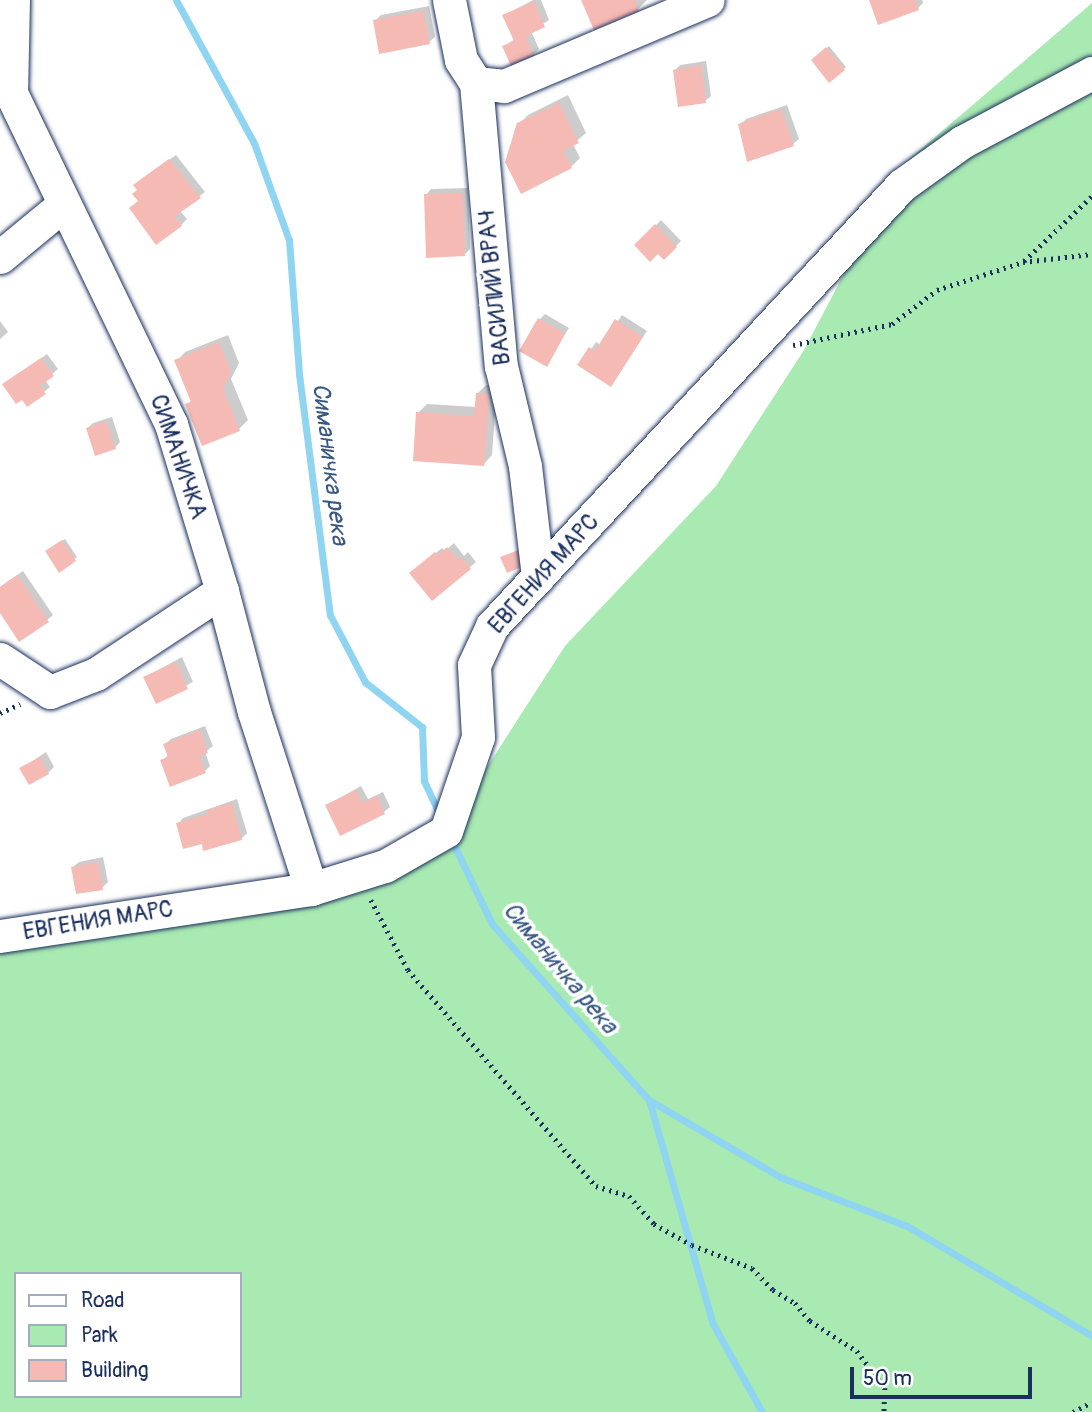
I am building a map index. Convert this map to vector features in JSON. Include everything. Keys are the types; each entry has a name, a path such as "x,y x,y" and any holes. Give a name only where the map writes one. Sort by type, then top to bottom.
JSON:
{"street":[{"name":"СИМАНИЧКА","path":"13,0 11,93 171,424 222,591 254,712 311,889"},
{"name":"ВАСИЛИЙ ВРАЧ","path":"450,0 461,60 476,83 501,366 526,466 538,578"},
{"path":"476,83 504,86 708,0"},
{"name":"ЕВГЕНИЯ МАРС","path":"0,936 311,889 385,866 450,820 478,737 474,665 492,626 902,185 962,142 1092,73"},
{"path":"0,257 64,204"},
{"path":"0,659 50,692 96,674 222,591"}],"path":[{"path":"1023,262 1092,196"},
{"path":"789,346 892,324 937,290 1023,262 1092,254"},
{"path":"357,874 408,970 596,1186 629,1196 654,1224 692,1245 752,1268 773,1290 795,1303 810,1321 857,1351 885,1388 884,1412"},
{"path":"1073,1412 1092,1402"}],"green space":[{"path":"1092,3 1092,1412 0,1412 0,936 311,889 446,831 565,646 716,486 804,350 900,167"}],"building":[{"path":"581,0 635,0 639,11 594,30"},
{"path":"869,0 915,0 919,10 878,25"},
{"path":"534,1 545,27 526,36 534,56 511,66 502,46 514,41 502,15"},
{"path":"423,11 430,44 379,54 373,20"},
{"path":"826,47 845,70 829,83 811,60"},
{"path":"701,65 706,103 678,107 673,70"},
{"path":"559,103 579,143 563,151 572,168 521,194 505,162 517,123"},
{"path":"781,109 794,146 747,162 738,124"},
{"path":"169,159 201,198 175,216 182,226 156,245 129,208 138,201 132,194 137,190 133,185"},
{"path":"463,193 465,256 426,258 424,194"},
{"path":"655,224 677,247 664,260 658,254 650,262 634,245"},
{"path":"538,318 565,334 547,367 519,351"},
{"path":"615,319 643,337 611,387 577,365 589,347 595,351"},
{"path":"219,342 231,373 223,389 240,431 202,446 185,404 191,402 174,360"},
{"path":"41,358 54,376 40,386 46,394 27,407 22,400 16,404 2,384"},
{"path":"476,393 489,394 484,466 413,461 416,412 474,416"},
{"path":"106,421 116,449 95,456 86,428"},
{"path":"62,540 76,561 59,573 45,551"},
{"path":"447,547 458,560 461,557 471,569 432,601 409,573 435,552 438,555"},
{"path":"524,548 530,564 507,573 500,557"},
{"path":"17,575 49,622 19,642 0,613 0,587"},
{"path":"176,662 188,689 156,704 143,677"},
{"path":"200,730 208,753 199,756 206,773 170,787 160,760 168,757 163,744"},
{"path":"40,757 49,774 29,785 19,768"},
{"path":"356,790 362,803 377,796 385,814 340,836 325,805"},
{"path":"232,803 242,840 203,851 202,844 183,849 176,823 208,814 207,810"},
{"path":"98,862 103,890 76,894 71,867"}],"waterway":[{"name":"Симаничка река","path":"176,0 254,143 289,240 299,374 330,615 365,682 422,727 424,781 439,813"},
{"name":"Симаничка река","path":"450,837 492,924 649,1100 780,1177 907,1226 1092,1336"},
{"path":"649,1100 713,1324 762,1412"}]}
